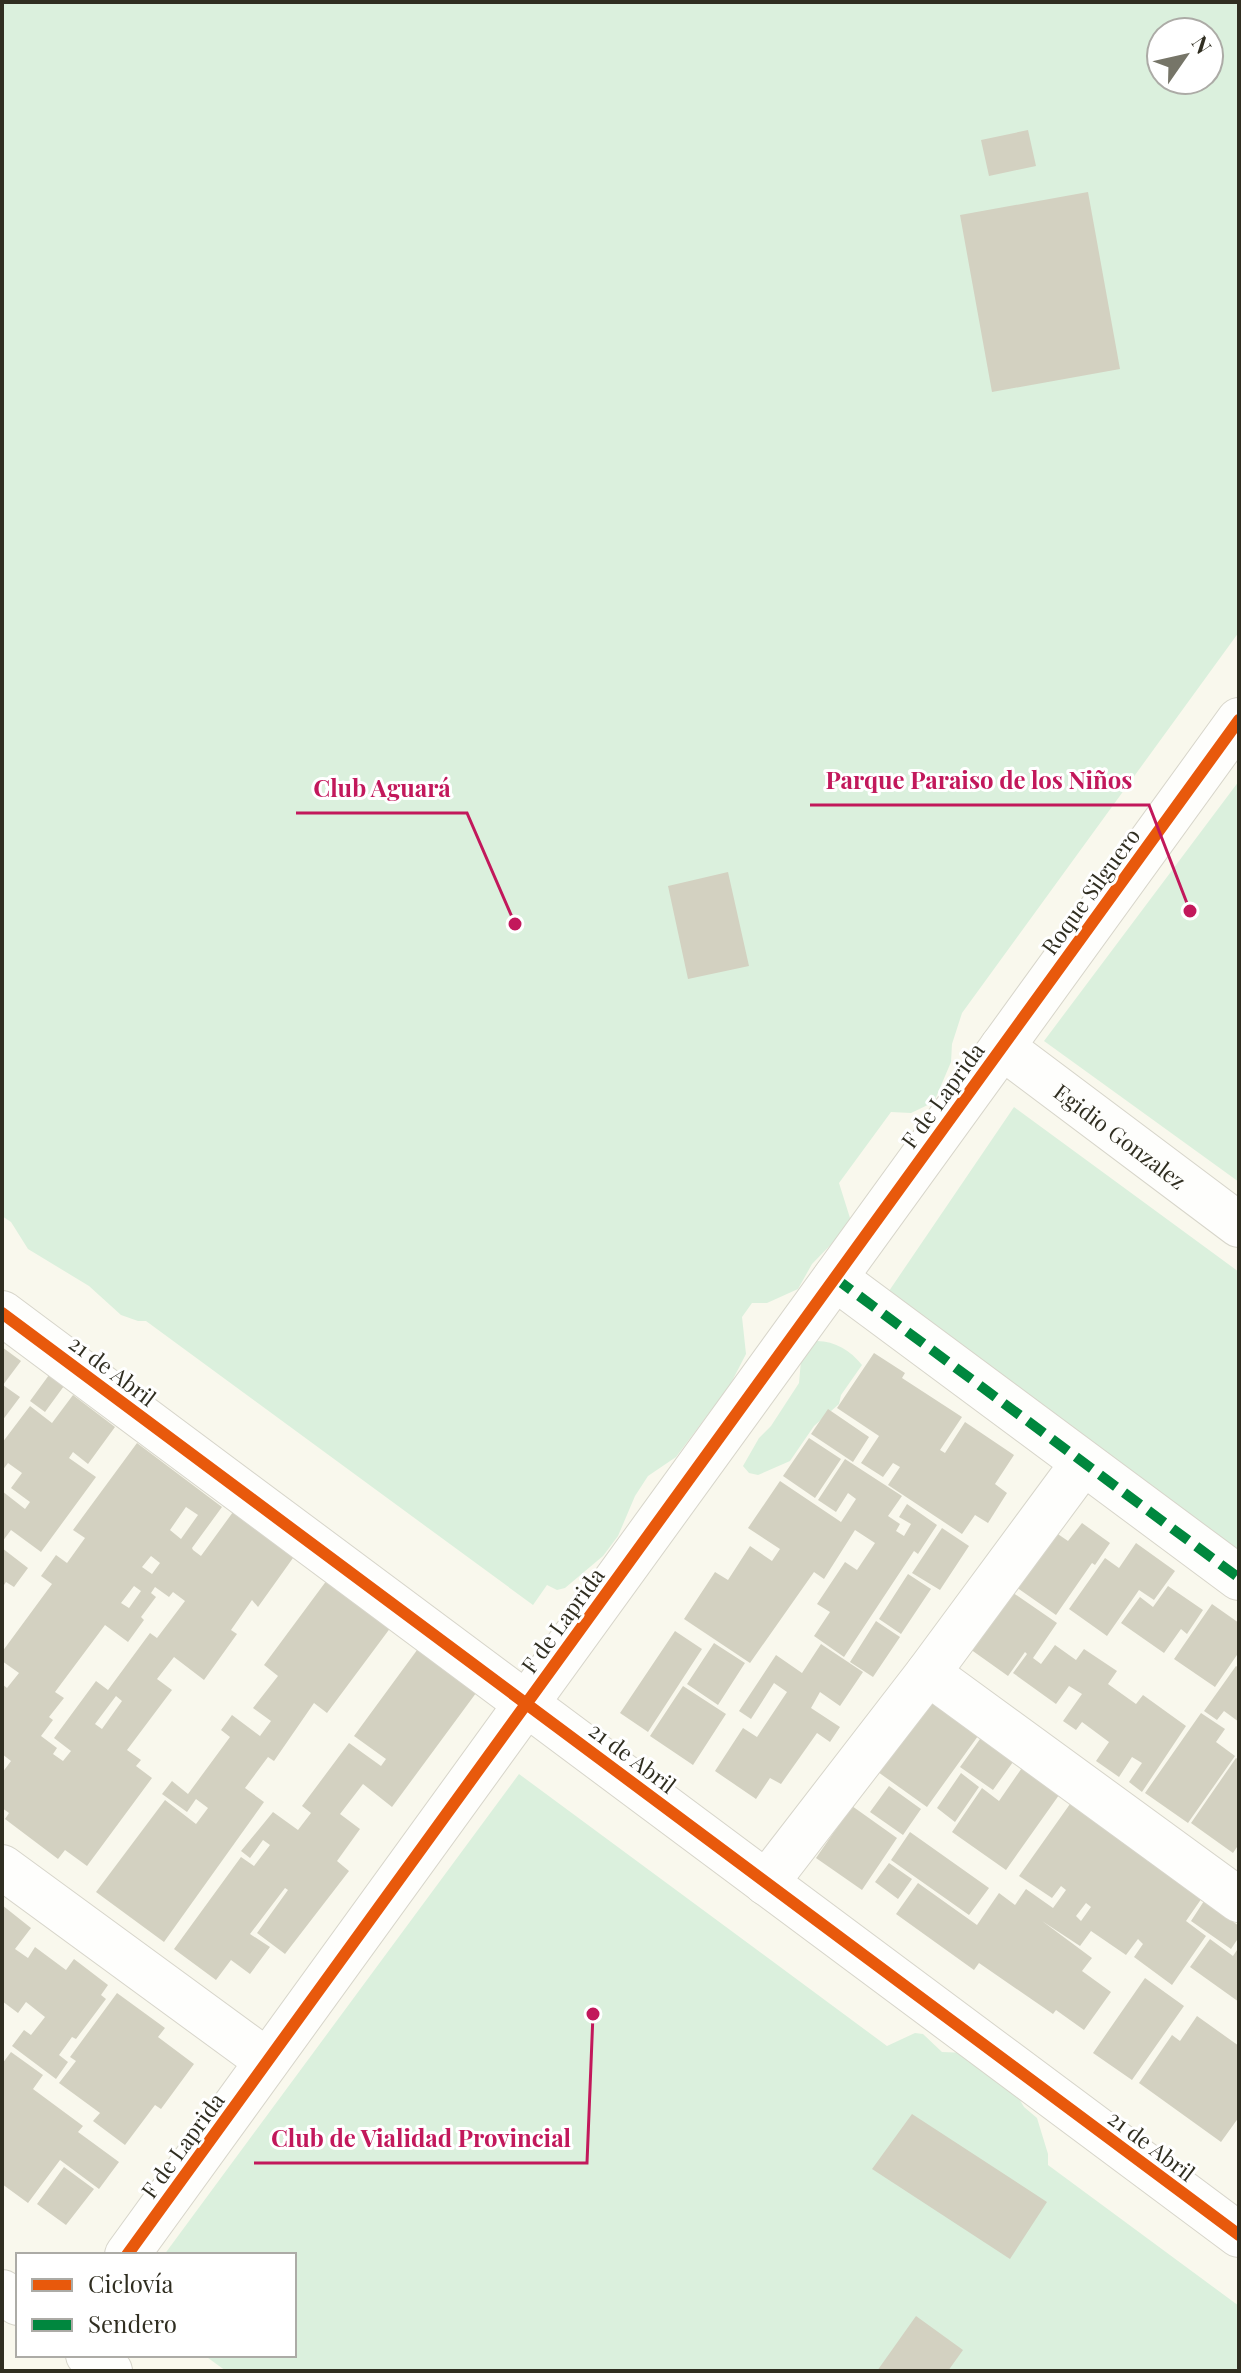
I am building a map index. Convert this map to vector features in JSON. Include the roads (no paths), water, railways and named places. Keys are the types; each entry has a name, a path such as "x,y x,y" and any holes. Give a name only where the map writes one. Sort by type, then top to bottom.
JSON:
{"street":[{"name":"Roque Silguero","path":"1002,1047 1239,720"},
{"name":"Egidio Gonzalez","path":"1002,1047 1239,1225"},
{"name":"F de Laprida","path":"128,2253 1002,1047"},
{"path":"835,1278 1239,1578"},
{"name":"21 de Abril","path":"2,1313 766,1883 1232,2215"},
{"path":"766,1883 928,1673 1083,1463"},
{"path":"928,1673 1239,1900"},
{"path":"2,1867 267,2061"},
{"path":"91,2357 110,2371"}],"place":[{"name":"Parque Paraiso de los Niños","path":"1190,911"},
{"name":"Club Aguará","path":"515,924"},
{"name":"Club de Vialidad Provincial","path":"593,2014"}]}
